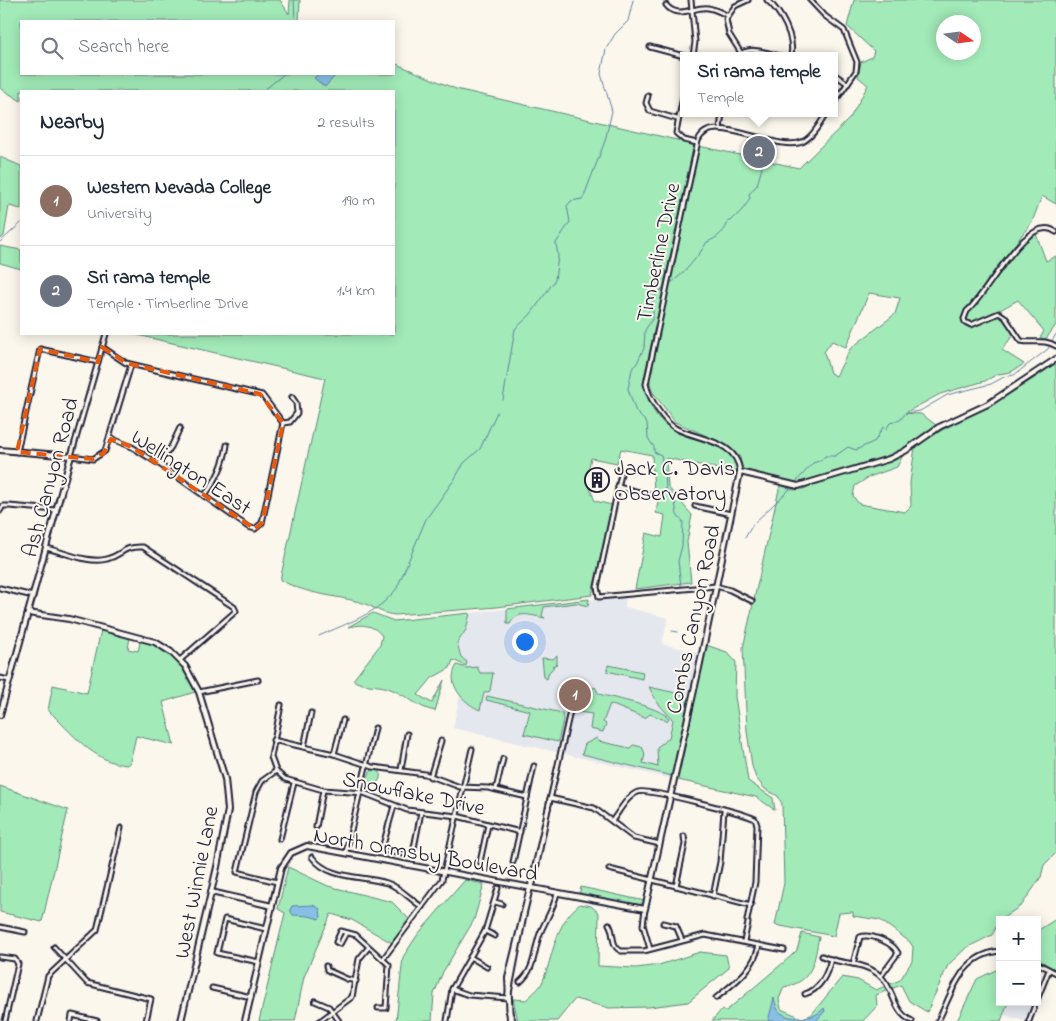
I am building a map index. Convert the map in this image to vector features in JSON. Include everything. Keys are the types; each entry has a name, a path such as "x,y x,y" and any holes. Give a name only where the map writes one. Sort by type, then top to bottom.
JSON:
{"street":[{"path":"691,0 695,42 694,52"},
{"path":"738,52 726,28 727,16 735,6 748,0"},
{"path":"767,0 791,36 793,44 792,52"},
{"path":"810,0 825,16 842,27 858,65 838,98"},
{"path":"666,5 676,11 708,8 727,16"},
{"path":"650,47 680,55"},
{"path":"747,52 755,50 763,52"},
{"path":"838,77 848,84"},
{"path":"648,96 646,103 650,111 677,119"},
{"path":"680,107 676,133 679,137 697,143 705,131 720,128 784,144 796,144 810,136 824,117"},
{"path":"720,128 721,117"},
{"name":"Timberline Drive","path":"697,143 646,384 654,401 672,425 712,441 729,451 736,458 740,472"},
{"path":"1056,232 1046,228 1029,235 1012,252 973,306 967,311 964,319 968,324 999,312 1005,317 1021,341 1029,343 1042,340 1056,346"},
{"name":"Ash Canyon Road","path":"0,715 106,335"},
{"path":"102,347 131,364 262,395 283,424 290,422 297,414 296,403 292,397"},
{"path":"17,452 40,349 98,362"},
{"path":"740,472 798,486 889,459 905,451 939,427 988,404 1056,359"},
{"path":"0,450 71,456 91,460 98,458 105,451 110,438 131,364"},
{"name":"Wellington East","path":"110,438 132,447 159,464 248,527 258,528 262,522 283,424"},
{"path":"159,464 171,447 180,428"},
{"path":"204,496 217,479 225,461 227,445"},
{"path":"619,469 621,474 598,578 599,597 716,586 730,590 752,601"},
{"name":"Combs Canyon Road","path":"645,909 740,472"},
{"path":"618,487 656,496"},
{"path":"0,511 5,506 56,510"},
{"path":"695,506 731,514"},
{"path":"46,548 97,560 112,558 131,546 143,547 234,607 236,611 180,660"},
{"path":"0,588 33,596"},
{"name":"West Winnie Lane","path":"28,613 58,617 144,637 164,647 180,660 190,673 199,692 225,779 228,804 226,829 182,1021"},
{"path":"0,678 9,680"},
{"path":"199,692 258,680"},
{"path":"511,1021 508,997 523,925 524,911 573,698"},
{"path":"277,882 237,872 256,792 262,781 276,771 271,757 280,705"},
{"path":"304,747 311,713"},
{"path":"334,754 343,720"},
{"path":"346,852 375,728"},
{"path":"401,770 407,734"},
{"path":"273,740 334,754 366,765 401,770 430,777 464,788 496,789 527,797"},
{"path":"430,777 441,741"},
{"path":"383,959 439,885 444,871 472,749"},
{"path":"496,789 503,759"},
{"path":"513,862 534,766"},
{"name":"Snowflake Drive","path":"276,771 285,779 294,783 323,790 359,792 394,806 421,812 457,816 520,832"},
{"path":"280,839 294,783"},
{"path":"316,827 323,790"},
{"path":"612,821 630,798 638,792 645,790 671,795 755,819 758,825 756,882 744,941"},
{"path":"550,798 594,808 634,838 660,844"},
{"path":"394,806 383,844 386,851 410,855 413,853 421,812"},
{"path":"713,896 720,862 724,811"},
{"path":"480,862 488,825"},
{"path":"37,1021 46,981 53,969 97,930 121,828"},
{"path":"676,886 685,844 684,836"},
{"name":"North Ormsby Boulevard","path":"245,1021 282,864 296,850 316,847 346,852 444,871 498,885 530,888 645,909"},
{"path":"312,857 318,865 329,872 391,884 422,908"},
{"path":"609,869 751,905"},
{"path":"447,1021 452,990 485,931 495,902 498,885"},
{"path":"211,892 272,906"},
{"path":"520,982 530,970 540,934 554,906 557,893"},
{"path":"495,902 502,904"},
{"path":"645,909 643,925 650,950"},
{"path":"259,962 217,953 225,918 266,928"},
{"path":"663,923 676,926 682,940"},
{"path":"609,924 612,929 614,944 618,950 650,950 705,934 784,950"},
{"path":"0,927 25,932"},
{"path":"485,931 495,936"},
{"path":"346,933 356,935 365,942 368,948 389,965 390,973 386,1008 378,1008"},
{"path":"853,964 860,937 864,936 879,940 896,949 898,953 881,976"},
{"path":"716,998 749,970 756,959 759,945"},
{"path":"54,947 87,984 151,1000 146,1021"},
{"path":"320,1021 352,997 359,959 368,948"},
{"path":"938,1021 963,970 982,955 996,952"},
{"path":"822,956 872,969 881,976 898,1010 912,1021"},
{"path":"0,957 15,960 18,964 5,1021"},
{"path":"470,957 487,967"},
{"path":"805,994 823,980 831,959"},
{"path":"1041,965 1056,973"},
{"path":"326,966 327,970 347,980 356,981"},
{"path":"1041,991 1049,970"},
{"path":"212,988 251,997"},
{"path":"452,990 468,995 508,997"},
{"path":"315,1000 329,1007 339,1021"},
{"path":"1029,1021 1035,1006"},
{"path":"71,1021 72,1015 97,1021"}],"highlighted area":[{"path":"102,347 126,363 260,394 283,423 262,523 255,529 132,447 111,439 104,453 93,459 17,452 40,349 98,362"}],"shaded area":[{"path":"626,596 625,607 668,618 662,644 700,653 672,779 453,728 467,662 462,657 457,643 466,630 470,613"},
{"path":"1006,1006 1031,1006 1025,1021 1003,1015"}],"green space":[{"path":"0,0 280,0 289,14 290,0 300,0 299,20 20,20 20,75 395,75 395,63 456,89 694,144 644,378 650,404 661,421 675,431 721,449 732,458 738,473 666,458 668,487 692,515 687,542 691,582 635,589 646,533 662,537 665,515 656,513 659,495 654,493 652,455 621,449 617,463 591,458 586,479 595,501 612,505 592,595 497,607 395,615 382,612 363,603 311,592 280,580 325,378 137,335 395,335 395,90 20,90 20,100 0,88"},
{"path":"854,0 1056,0 1056,204 1042,196 1032,222 987,280 990,286 1023,242 1036,234 1046,261 1056,256 1056,325 1046,339 1040,338 1044,331 1018,300 1000,310 1013,335 1002,350 1024,364 1011,372 998,374 985,381 940,394 905,413 921,414 936,425 896,453 798,483 742,469 740,457 725,444 675,422 652,391 649,378 699,146 799,168 850,118 868,85 858,77 861,62 872,57 874,51 847,26","holes":["869,293 900,298 895,314 850,349 836,376 830,373 824,352 832,341 846,347"]},
{"path":"0,157 20,166 20,209 9,206 4,236 0,239"},
{"path":"0,246 20,250 20,269 0,263"},
{"path":"1056,363 1056,853 1044,865 1041,877 1022,905 1006,916 996,916 996,928 992,935 966,948 948,965 927,1012 909,1001 901,985 876,995 877,1006 863,1021 712,1021 722,1009 726,1011 790,957 797,950 802,933 819,937 814,962 807,975 801,980 784,987 779,999 781,1009 802,1018 811,1015 842,977 858,980 876,990 900,980 912,961 913,947 910,942 880,920 853,916 853,912 839,913 834,936 775,925 784,883 782,804 778,796 765,789 756,778 752,766 747,731 743,648 780,485 794,490 803,489 904,453 897,467 869,477 855,486 853,496 859,504 905,512 911,506 910,483 915,447 1039,375"},
{"path":"589,599 588,606 576,603 544,607 542,616 545,618 521,615 513,619 510,624 507,624 507,609"},
{"path":"373,613 394,621 470,613 466,630 457,643 461,657 467,662 466,666 453,660 450,668 432,678 418,695 432,703 444,680 435,711 423,707 388,688 361,684 353,680 380,645 382,636 371,627 358,625 348,627"},
{"path":"101,630 130,637 128,649 138,651 141,639 167,653 181,666 195,692 163,702 174,745 136,736 130,762 127,765 104,759 94,753 74,737 48,710 53,685 87,693"},
{"path":"706,645 727,652 736,662 735,696 748,781 773,798 775,810 756,797 678,780"},
{"path":"557,655 557,664 552,666 554,667 549,672 547,679 544,677 542,658 553,659"},
{"path":"457,665 467,668 477,667 480,673 493,673 490,691 484,693 480,710 468,703 458,692 453,679"},
{"path":"608,665 643,672 642,679 607,671"},
{"path":"595,687 599,694 646,706 669,718 667,721 650,714 645,718 610,704 603,722 606,724 603,732 590,729 592,714 578,712 578,698"},
{"path":"649,687 685,695 689,699 672,776 582,754 585,744 597,738 598,741 630,748 633,745 642,747 645,754 643,763 658,767 657,747 669,738 673,720 657,702"},
{"path":"487,696 562,713 563,720 558,742 524,734 530,711 486,700"},
{"path":"373,768 379,769 380,778 370,788 366,784"},
{"path":"0,786 68,810 42,922 0,912"},
{"path":"288,867 328,886 392,902 410,920 392,943 352,920 331,914 304,977 295,1021 259,1021 285,913 278,909"},
{"path":"465,880 484,884 474,920 443,972 434,994 432,1021 396,1021 403,957 418,934"},
{"path":"581,887 645,901 639,905 579,895"},
{"path":"580,904 591,906 599,913 598,966 636,968 659,965 700,952 726,955 729,968 688,1002 649,1007 609,1008 575,999 557,1021 518,1021 513,999 526,1000 541,985 560,930 571,912"},
{"path":"1056,919 1056,970 1041,961 1041,928"},
{"path":"996,970 996,1006 1007,1006 1001,1021 957,1021 977,979"}],"water":[{"path":"317,75 335,76 325,87 314,78"},
{"path":"313,905 320,909 321,917 319,919 293,915 290,910 292,906"},
{"path":"774,998 778,1010 782,1014 794,1018 814,1015 824,1008 825,1011 816,1021 768,1021"}],"waterway":[{"path":"294,0 295,20"},
{"path":"503,400 515,329 531,314 555,280 558,256 556,243 570,222 567,206 571,201 582,199 584,196 605,141 612,111 601,74 606,49 615,34 628,21 633,0"},
{"path":"264,90 283,75"},
{"path":"669,284 696,258 707,242 720,234 726,228 728,221 731,221 743,209 750,198 749,194 757,185 764,161"},
{"path":"0,242 20,224"},
{"path":"664,287 653,298 653,318 645,330 644,348 632,369 628,389 636,412 647,423 648,438 654,447 654,452 661,455 662,460 660,463 665,472 666,490 674,497 677,514 683,521 682,546 678,561 681,586"},
{"path":"1052,341 1056,334"},
{"path":"795,483 813,463 822,460 825,456 835,456 848,447 856,450 875,441 883,427 886,429 890,423 900,420 906,413 920,411 947,395 991,384 1004,377 1014,375 1048,349 1050,345"},
{"path":"319,636 351,622 381,605 397,588 426,519 464,463 480,449 497,412"},
{"path":"745,538 753,524 791,488"},
{"path":"672,631 678,632"}],"place":[{"name":"Sri rama temple","path":"759,152"},
{"name":"Jack C. Davis Observatory","path":"597,480"},
{"name":"Western Nevada College","path":"575,695"}]}
